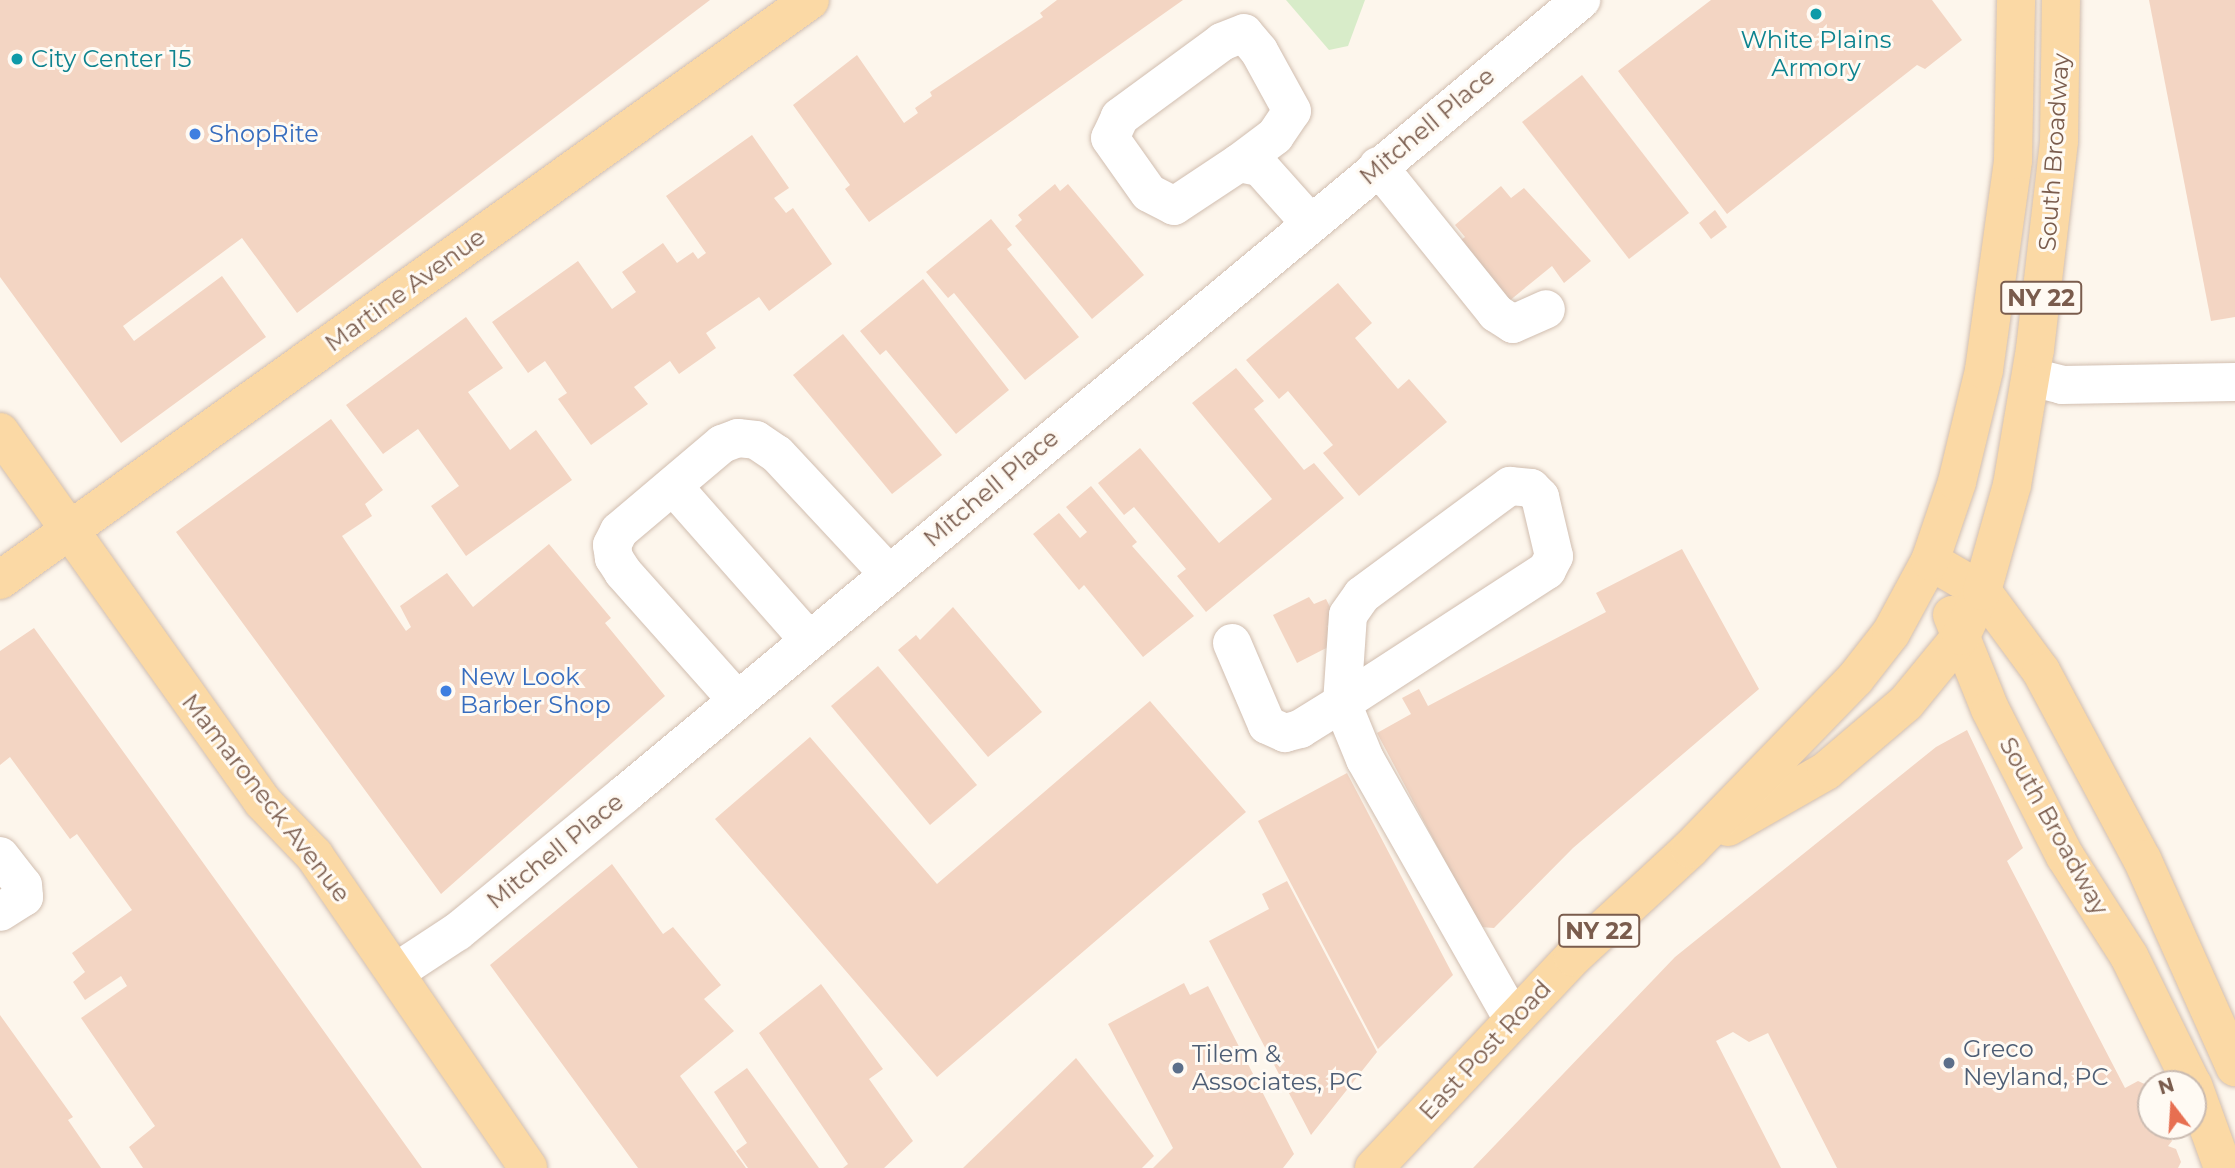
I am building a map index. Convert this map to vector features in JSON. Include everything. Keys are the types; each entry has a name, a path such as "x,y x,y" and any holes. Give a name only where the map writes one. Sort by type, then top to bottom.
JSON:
{"main road":[{"name":"Martine Avenue","path":"0,580 810,0"},
{"name":"South Broadway","path":"2016,0 2013,160 1984,370 1957,482 1930,561 1990,709 2065,856 2129,956 2186,1070"},
{"name":"South Broadway","path":"1982,591 2012,485 2031,377 2059,141 2062,0"},
{"name":"Mamaroneck Avenue","path":"0,432 262,801 314,855 528,1168"},
{"path":"1930,561 1982,591 2041,671 2142,859 2235,1067"},
{"name":"East Post Road","path":"1374,1168 1632,898 1690,849 1885,643 1930,561"},
{"name":"East Post Road","path":"1690,849 1826,771 1906,703 1961,636 1982,591"},
{"name":"South Broadway","path":"2207,1125 2222,1168"}],"street":[{"name":"Mitchell Place","path":"396,972 457,932 1581,0"},
{"path":"1239,163 1275,136 1292,111 1259,51 1244,33 1222,42 1120,117 1110,138 1149,193 1174,206 1239,163 1259,167 1310,223"},
{"path":"1378,166 1496,313 1513,324 1525,323 1546,309"},
{"path":"2031,377 2062,385 2179,386 2235,382"},
{"path":"736,699 614,558 612,545 619,531 722,444 738,438 756,440 776,454 888,573"},
{"path":"673,486 808,639"},
{"path":"1232,643 1267,725 1285,733 1300,729 1342,703 1547,570 1554,556 1549,522 1541,497 1531,488 1510,486 1362,595 1348,615 1342,703 1365,759 1513,1020"},
{"path":"0,856 23,885 24,897 0,912"}],"green space":[{"path":"1286,0 1365,0 1348,46 1329,50"}],"building":[{"path":"0,0 710,0 297,313 242,238 123,326 134,341 222,276 266,337 121,443 0,277"},
{"path":"1057,0 1183,0 869,222 845,189 850,185 793,105 857,55 904,123 918,113 915,108 932,96 930,92 1043,17 1040,13"},
{"path":"1711,0 1932,0 1962,40 1925,69 1917,65 1727,214 1618,71"},
{"path":"2149,0 2235,0 2235,317 2211,321"},
{"path":"1582,75 1689,213 1629,259 1522,122"},
{"path":"752,135 789,188 774,198 786,213 793,208 832,264 769,311 759,297 706,333 716,348 679,374 670,361 634,387 648,404 591,445 558,399 567,393 545,361 528,373 492,322 578,261 612,309 636,292 622,272 663,243 677,263 693,252 698,259 706,253 666,196"},
{"path":"1055,184 1060,191 1068,184 1144,275 1092,319 1015,226 1022,220 1018,215"},
{"path":"1501,186 1511,198 1524,188 1591,261 1564,283 1552,266 1503,306 1452,247 1465,237 1455,225"},
{"path":"1715,210 1727,227 1711,239 1699,223"},
{"path":"991,219 1012,245 1007,249 1079,337 1025,380 954,293 948,298 926,272"},
{"path":"923,279 1009,390 956,434 886,350 880,355 860,331"},
{"path":"1338,283 1372,323 1355,338 1398,389 1409,379 1447,422 1359,496 1323,453 1333,445 1288,391 1279,399 1246,360"},
{"path":"466,317 503,368 468,392 510,450 536,430 572,480 466,556 431,506 459,486 418,429 383,454 346,405"},
{"path":"843,334 942,455 892,494 793,375"},
{"path":"1236,368 1264,401 1254,409 1304,470 1314,463 1344,498 1206,612 1177,576 1186,569 1134,507 1124,515 1098,483 1140,448 1219,543 1272,499 1192,403"},
{"path":"331,419 383,490 365,504 372,516 342,536 406,631 411,627 400,606 447,573 473,607 549,544 611,618 605,623 665,696 441,894 176,532"},
{"path":"1091,486 1137,542 1132,546 1194,616 1143,657 1084,585 1079,590 1033,534 1059,513 1080,538 1087,532 1066,507"},
{"path":"1682,549 1759,689 1573,848 1494,928 1480,927 1377,733 1411,714 1402,698 1419,689 1428,706 1606,612 1596,593"},
{"path":"1309,597 1314,604 1326,599 1337,621 1327,626 1336,643 1297,663 1273,615"},
{"path":"953,607 1042,712 988,757 898,650 916,635 920,640"},
{"path":"34,628 422,1168 143,1168 129,1147 155,1126 81,1018 127,986 121,976 85,1000 73,982 85,972 72,953 132,910 77,834 70,839 10,757 0,765 0,651"},
{"path":"878,666 977,785 930,825 831,706"},
{"path":"1150,701 1246,812 937,1077 715,819 810,737 937,884"},
{"path":"1967,730 2023,848 2007,861 2125,1088 2137,1082 2137,1140 2172,1140 2168,1146 2176,1149 2181,1162 2178,1168 1837,1168 1768,1033 1749,1042 1733,1032 1716,1041 1781,1168 1473,1168 1675,957 1936,747"},
{"path":"1347,773 1453,975 1378,1049 1258,821"},
{"path":"612,864 663,934 673,927 721,985 704,999 734,1031 680,1076 746,1168 638,1168 490,965"},
{"path":"1287,881 1377,1052 1311,1135 1209,941 1269,909 1262,894"},
{"path":"1184,983 1190,995 1208,986 1294,1154 1283,1168 1153,1168 1173,1148 1108,1024"},
{"path":"821,984 883,1069 869,1079 913,1141 884,1168 843,1168 848,1164 759,1033"},
{"path":"0,1015 73,1117 68,1120 101,1168 0,1168"},
{"path":"1076,1058 1154,1156 1142,1168 963,1168"},
{"path":"747,1068 819,1168 748,1168 736,1151 747,1143 714,1092"}],"place":[{"name":"White Plains Armory","path":"1816,14"},
{"name":"City Center 15","path":"17,59"},
{"name":"ShopRite","path":"195,134"},
{"name":"New Look Barber Shop","path":"446,691"},
{"name":"Greco Neyland, PC","path":"1949,1063"},
{"name":"Tilem & Associates, PC","path":"1178,1068"}]}
